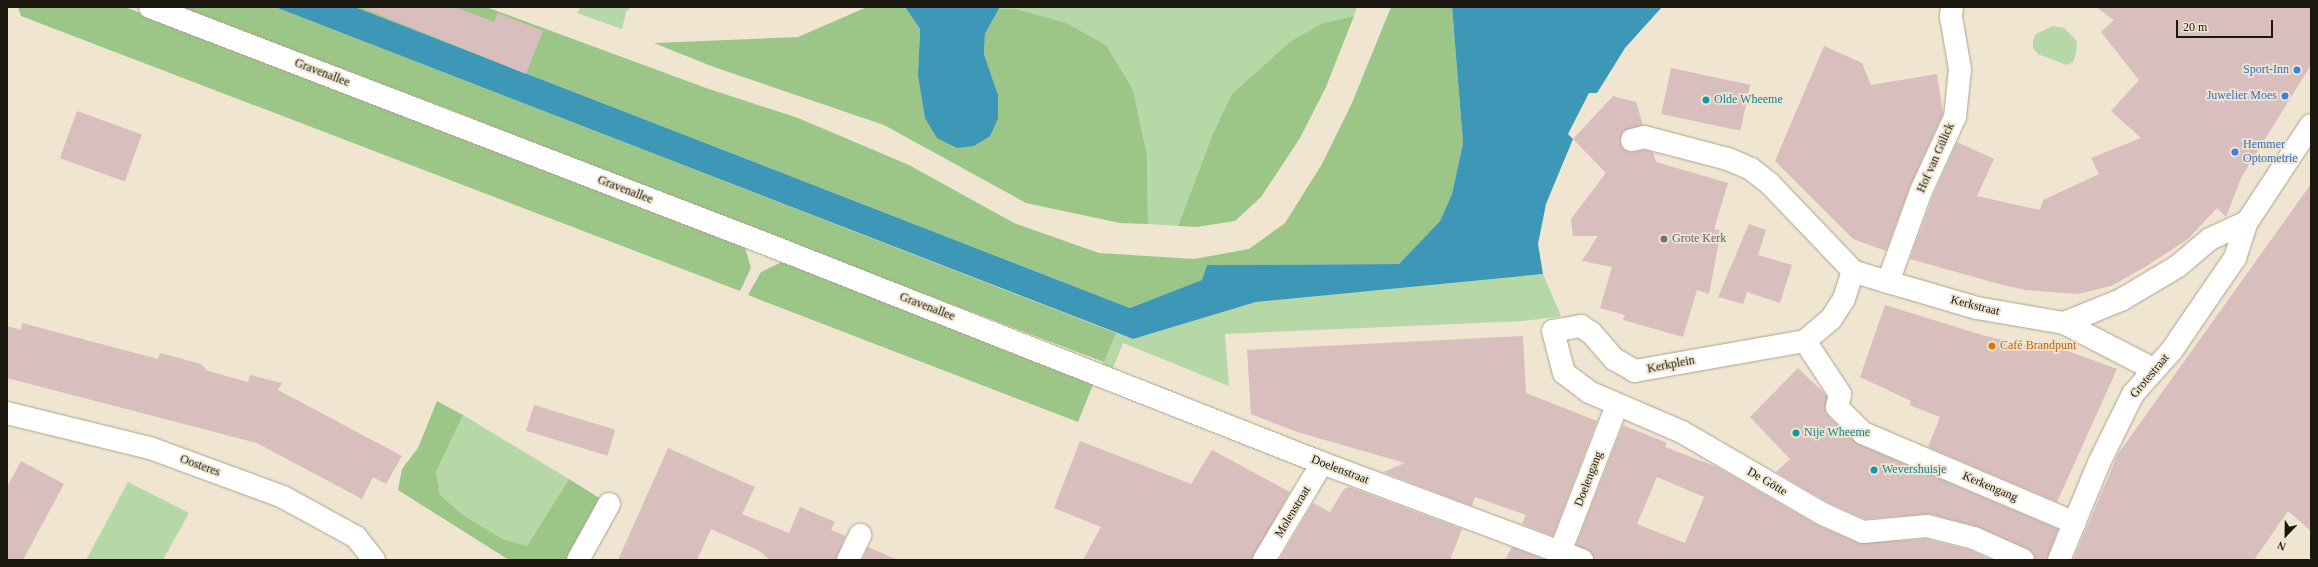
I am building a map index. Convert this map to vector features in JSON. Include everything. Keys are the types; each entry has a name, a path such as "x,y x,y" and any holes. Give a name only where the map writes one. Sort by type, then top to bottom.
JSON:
{"street":[{"name":"Gravenallee","path":"150,7 1099,375"},
{"name":"Hof van Gülick","path":"1888,282 1921,191 1955,117 1960,69 1951,17 1952,7"},
{"name":"Grotestraat","path":"2059,560 2122,413 2133,394 2153,369 2172,350 2235,258 2247,222 2311,125"},
{"path":"1632,140 1644,137 1728,159 1751,170 1770,184 1853,271 1888,282"},
{"path":"2064,323 2121,300 2152,283 2210,239 2247,222"},
{"name":"Kerkplein","path":"1553,331 1581,326 1591,333 1614,359 1635,371 1805,341 1832,319 1844,299 1853,271"},
{"name":"Kerkstraat","path":"1888,282 1977,308 2064,323 2153,369"},
{"name":"De Götte","path":"1553,331 1564,373 1589,392 1617,406 1682,432 1769,484 1863,532 1927,526 1974,538 2023,560"},
{"name":"Kerkengang","path":"1805,341 1840,394 1837,407 1863,433 2075,523"},
{"name":"Doelenstraat","path":"1099,375 1322,463 1582,560"},
{"name":"Doelengang","path":"1560,552 1617,406"},
{"name":"Oosteres","path":"7,413 150,448 283,497 356,537 374,560"},
{"name":"Molenstraat","path":"1264,560 1322,463"},
{"path":"578,560 609,504"},
{"path":"848,560 860,535"}],"green space":[{"path":"18,7 125,7 744,244 751,268 740,291 21,16"},
{"path":"176,7 275,7 1116,333 1104,362 774,237 438,105"},
{"path":"355,7 486,7 706,88 798,118 909,165 1014,223 1099,253 1194,259 1249,249 1285,223 1322,164 1352,103 1391,7 1452,7 1463,143 1452,194 1440,221 1399,264 1207,265 1203,280 1130,308"},
{"path":"581,7 631,7 626,12 622,29 577,13"},
{"path":"867,7 905,7 920,29 918,75 998,95 984,54 985,34 999,9 1015,9 1066,23 1107,46 1133,90 1147,155 1148,224 1120,223 1026,203 884,125 711,66 654,43 798,37"},
{"path":"1000,7 1357,7 1354,16 1323,23 1231,95 1212,136 1178,226 1148,224 1147,155 1133,90 1107,46 999,9"},
{"path":"1354,16 1326,87 1300,138 1261,197 1235,221 1196,227 1178,226 1212,136 1231,95 1290,42 1323,23"},
{"path":"2053,26 2064,28 2077,41 2076,54 2073,62 2067,65 2038,54 2033,48 2033,40 2036,34"},
{"path":"786,260 1094,382 1078,422 748,295 761,272"},
{"path":"1543,274 1561,316 1524,321 1225,334 1229,386 1123,343 1110,375 1100,371 1116,333 1133,339 1256,302"},
{"path":"437,401 463,415 436,472 440,495 463,515 503,539 527,546 569,479 609,504 578,560 509,560 398,490 402,469 418,448"},
{"path":"463,415 569,479 527,546 503,539 463,515 440,495 436,472"},
{"path":"128,482 189,513 163,560 86,560"}],"water":[{"path":"275,7 355,7 1130,308 1202,280 1207,265 1399,264 1440,221 1452,194 1463,143 1452,7 1662,7 1625,48 1597,93 1589,93 1568,134 1573,139 1546,204 1538,244 1543,274 1256,302 1133,339"},
{"path":"905,7 1000,7 985,34 984,54 998,95 998,119 990,136 974,146 957,148 937,138 925,118 918,75 920,29"}],"building":[{"path":"360,7 455,7 494,22 498,13 543,31 526,74"},
{"path":"2096,7 2311,7 2311,65 2242,176 2226,217 2217,208 2188,239 2145,267 2111,286 2078,294 2025,290 1910,259 1933,196 1957,142 1994,159 1977,196 2040,210 2043,200 2099,174 2091,158 2141,138 2111,111 2139,80 2101,32 2114,20"},
{"path":"1824,46 1862,63 1871,85 1937,74 1943,114 1910,186 1886,251 1853,239 1775,161"},
{"name":"Olde Wheeme","path":"1671,68 1750,85 1740,131 1661,114"},
{"name":"Grote Kerk","path":"1613,96 1636,102 1643,125 1623,131 1620,143 1623,149 1629,152 1644,150 1653,152 1656,162 1728,183 1714,229 1721,231 1709,294 1697,290 1683,337 1623,320 1625,315 1600,308 1612,267 1582,261 1598,236 1573,236 1571,219 1606,173 1573,139"},
{"path":"77,111 142,135 125,182 60,158"},
{"path":"2311,184 2311,531 2288,511 2254,560 2073,560 2118,454"},
{"path":"1749,224 1766,230 1758,255 1792,265 1780,303 1747,292 1743,304 1718,297"},
{"path":"1885,305 1982,335 2024,345 2068,351 2117,369 2057,502 1928,447 1940,417 1909,405 1911,401 1860,377"},
{"path":"22,323 158,359 160,353 201,364 208,371 248,382 250,375 282,383 278,390 402,456 386,484 373,477 362,499 257,443 7,378 7,326 21,330"},
{"path":"1523,336 1526,393 1597,421 1553,536 1522,524 1526,515 1475,497 1472,506 1383,472 1405,463 1297,432 1251,414 1247,350"},
{"path":"1798,368 1827,396 1825,410 1828,416 1858,444 2058,529 2047,560 2035,560 2033,553 2028,549 1979,527 1930,514 1865,519 1829,503 1776,472 1790,459 1750,417"},
{"path":"534,405 615,430 607,456 526,431"},
{"path":"1623,425 1667,443 1665,447 1717,467 1817,525 1858,543 1926,539 1970,550 1992,560 1594,560 1591,552 1576,545","holes":["1657,477 1704,497 1685,543 1637,524"]},
{"path":"1080,441 1191,484 1212,450 1290,492 1252,560 1083,560 1101,527 1054,508"},
{"path":"668,448 755,487 742,514 789,533 800,507 835,522 831,530 845,536 836,560 770,560 758,550 711,529 697,560 618,560"},
{"path":"21,461 64,484 23,560 7,560 7,487"},
{"path":"1349,487 1462,529 1450,560 1279,560 1313,503 1330,512 1344,489"},
{"path":"868,547 898,560 862,560"},
{"path":"1512,547 1546,560 1505,560"}],"place":[{"name":"Sport-Inn","path":"2297,70"},
{"name":"Juwelier Moes","path":"2285,96"},
{"name":"Olde Wheeme","path":"1706,100"},
{"name":"Hemmer Optometrie","path":"2235,152"},
{"name":"Grote Kerk","path":"1664,239"},
{"name":"Café Brandpunt","path":"1992,346"},
{"name":"Nije Wheeme","path":"1796,433"},
{"name":"Wevershuisje","path":"1874,470"}]}
